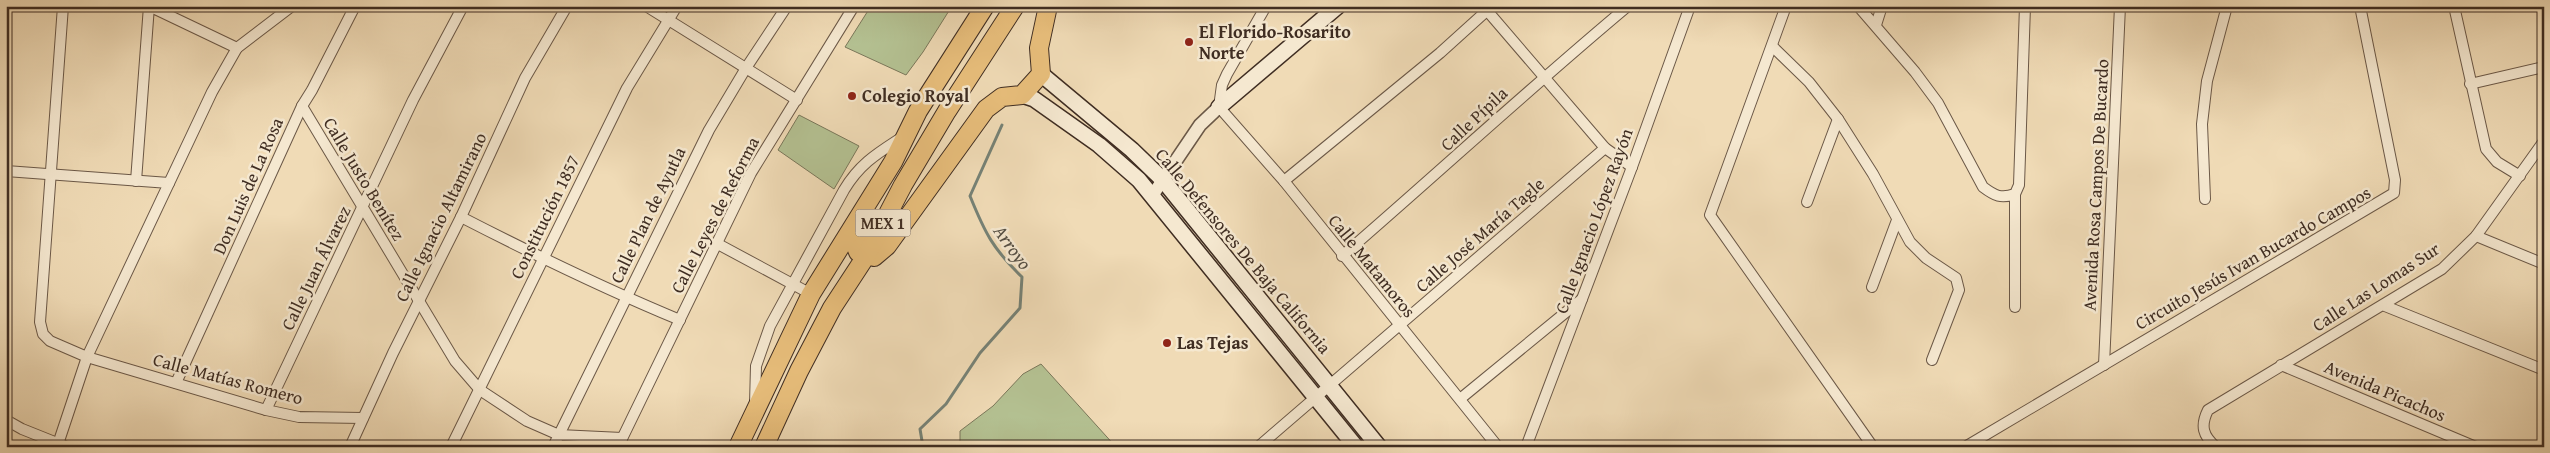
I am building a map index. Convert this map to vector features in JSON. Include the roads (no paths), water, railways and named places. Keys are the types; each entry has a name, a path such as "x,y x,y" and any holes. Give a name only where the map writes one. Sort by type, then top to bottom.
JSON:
{"highway":[{"name":"MEX 1","path":"738,447 811,294 893,162 949,61 984,6"},
{"name":"MEX 1","path":"764,447 832,308 866,256 908,177 1014,6"},
{"path":"893,162 896,171 892,182 858,238 856,246 858,252 866,256 874,257 880,254 887,246 986,109 1002,98 1022,95 1041,74 1039,48 1048,6"}],"main road":[{"path":"1219,107 1338,6"},
{"name":"Calle Defensores De Baja California","path":"1041,74 1132,150 1163,180 1379,447"},
{"name":"Calle Defensores De Baja California","path":"1022,95 1034,99 1099,145 1139,180 1356,447"}],"street":[{"name":"Calle Matías Romero","path":"63,6 49,174 40,322 43,334 50,340 87,357 266,410 299,417 364,418"},
{"path":"136,181 149,6 236,48"},
{"path":"6,420 61,446 87,357 195,124 236,48 292,6"},
{"name":"Don Luis de La Rosa","path":"176,383 302,106 355,6"},
{"name":"Calle Juan Álvarez","path":"266,410 363,209 413,100 463,6"},
{"name":"Calle Ignacio Altamirano","path":"350,447 419,300 461,217 525,78 567,6"},
{"path":"646,6 797,100"},
{"name":"Constitución 1857","path":"451,447 627,88 678,6"},
{"name":"Calle Plan de Ayutla","path":"553,447 709,130 746,68 787,6"},
{"name":"Calle Leyes de Reforma","path":"620,442 751,173 854,6"},
{"path":"1152,196 1200,125 1219,107 1222,85 1227,74 1266,6"},
{"name":"Calle Pípila","path":"1342,256 1446,167 1543,77 1628,6"},
{"name":"Calle Ignacio López Rayón","path":"1526,447 1632,168 1690,6"},
{"path":"1786,6 1773,47 1710,215 1873,447"},
{"path":"1858,6 1876,25 1938,103 1983,187 1995,196 2005,197 2015,194"},
{"path":"1876,25 1882,6"},
{"path":"2015,307 2015,194 2019,185 2025,6"},
{"name":"Avenida Rosa Campos De Bucardo","path":"2104,364 2120,6"},
{"path":"2205,199 2202,124 2207,81 2227,6"},
{"name":"Circuito Jesús Ivan Bucardo Campos","path":"1965,447 2394,192 2395,180 2360,6"},
{"path":"2454,6 2486,149 2496,162 2520,176"},
{"path":"1284,181 1440,54 1487,8 1543,77 1605,148 1632,168"},
{"path":"1773,47 1809,82 1838,119 1872,174 1897,220 1916,247 1926,258 1956,278 1959,290 1932,360"},
{"path":"2470,84 2544,68"},
{"name":"Calle Justo Benítez","path":"302,106 455,361 480,390 527,420 559,435 620,442"},
{"name":"Calle Matamoros","path":"1219,107 1284,181 1342,256 1498,447"},
{"path":"1807,202 1838,119"},
{"path":"755,410 756,366 770,326 792,284 855,172 868,159 907,134"},
{"name":"Calle Las Lomas Sur","path":"2216,447 2207,439 2203,430 2204,419 2208,410 2281,365 2385,306 2442,269 2476,236 2544,141"},
{"name":"Calle José María Tagle","path":"1330,385 1605,148"},
{"path":"2533,158 2544,162"},
{"path":"6,171 169,183"},
{"path":"461,217 625,298 680,320"},
{"path":"1872,287 1897,220"},
{"path":"2476,236 2544,264"},
{"path":"716,243 811,294"},
{"path":"1460,399 1583,299"},
{"path":"2385,306 2544,370"},
{"path":"1256,322 1269,310"},
{"name":"Avenida Picachos","path":"2281,365 2476,447"},
{"path":"1258,447 1330,385"}],"waterway":[{"name":"Arroyo","path":"923,447 920,429 946,404 980,353 1020,308 1022,277 1004,258 991,240 970,196 1002,125"}],"place":[{"name":"El Florido-Rosarito Norte","path":"1189,42"},
{"name":"Colegio Royal","path":"852,96"},
{"name":"Las Tejas","path":"1167,343"}]}
